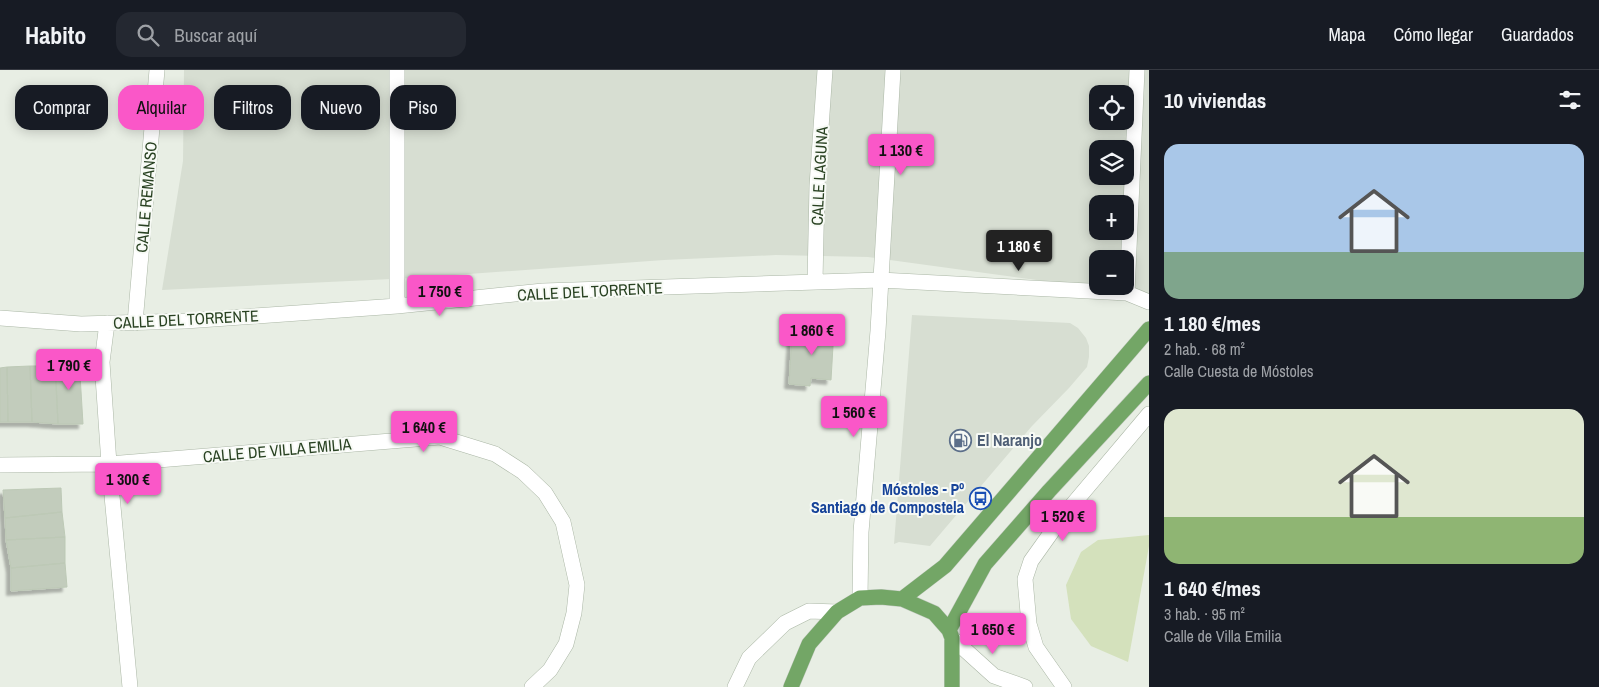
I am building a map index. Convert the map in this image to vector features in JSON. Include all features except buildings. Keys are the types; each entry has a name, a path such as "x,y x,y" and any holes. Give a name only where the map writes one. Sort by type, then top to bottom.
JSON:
{"main road":[{"path":"902,599 945,566 1149,329"},
{"path":"952,687 950,634 985,564 1049,491 1149,383"},
{"path":"791,687 809,644 837,612 860,598 902,599 934,613 950,634"}],"street":[{"name":"CALLE REMANSO","path":"136,323 157,70"},
{"path":"396,70 397,306"},
{"name":"CALLE LAGUNA","path":"815,282 817,186 825,70"},
{"path":"860,598 861,532 878,331 893,70"},
{"path":"1129,250 1136,70"},
{"name":"CALLE DEL TORRENTE","path":"0,318 81,324 194,321 397,306 543,291 880,280 1089,291"},
{"name":"CALLE DEL TORRENTE","path":"1132,295 1149,302"},
{"path":"107,322 102,362 109,464 130,687"},
{"path":"1064,687 1036,647 1029,624 1025,579 1031,561 1063,516 1149,414"},
{"name":"CALLE DE VILLA EMILIA","path":"0,465 109,464 440,437 495,454 523,472 545,492 563,522 577,585 574,612 566,644 550,670 532,687"},
{"path":"735,687 749,658 785,623 810,611 837,612"},
{"path":"950,634 994,676 1025,687"}],"shaded area":[{"path":"184,70 1149,70 1149,293 1147,295 1134,293 1134,250 1089,250 1089,287 868,257 776,255 664,260 413,278 162,290 183,161 183,130 204,130 204,85 184,85"},
{"name":"El Naranjo","path":"912,315 1070,323 1078,328 1086,338 1089,346 1087,367 1032,426 930,546 899,542 894,544"}],"green space":[{"path":"1149,535 1149,546 1128,662 1091,646 1071,619 1066,585 1081,552 1098,540"}],"place":[{"name":"El Naranjo","path":"961,440"},
{"name":"Móstoles - Pº Santiago de Compostela","path":"980,498"}]}
